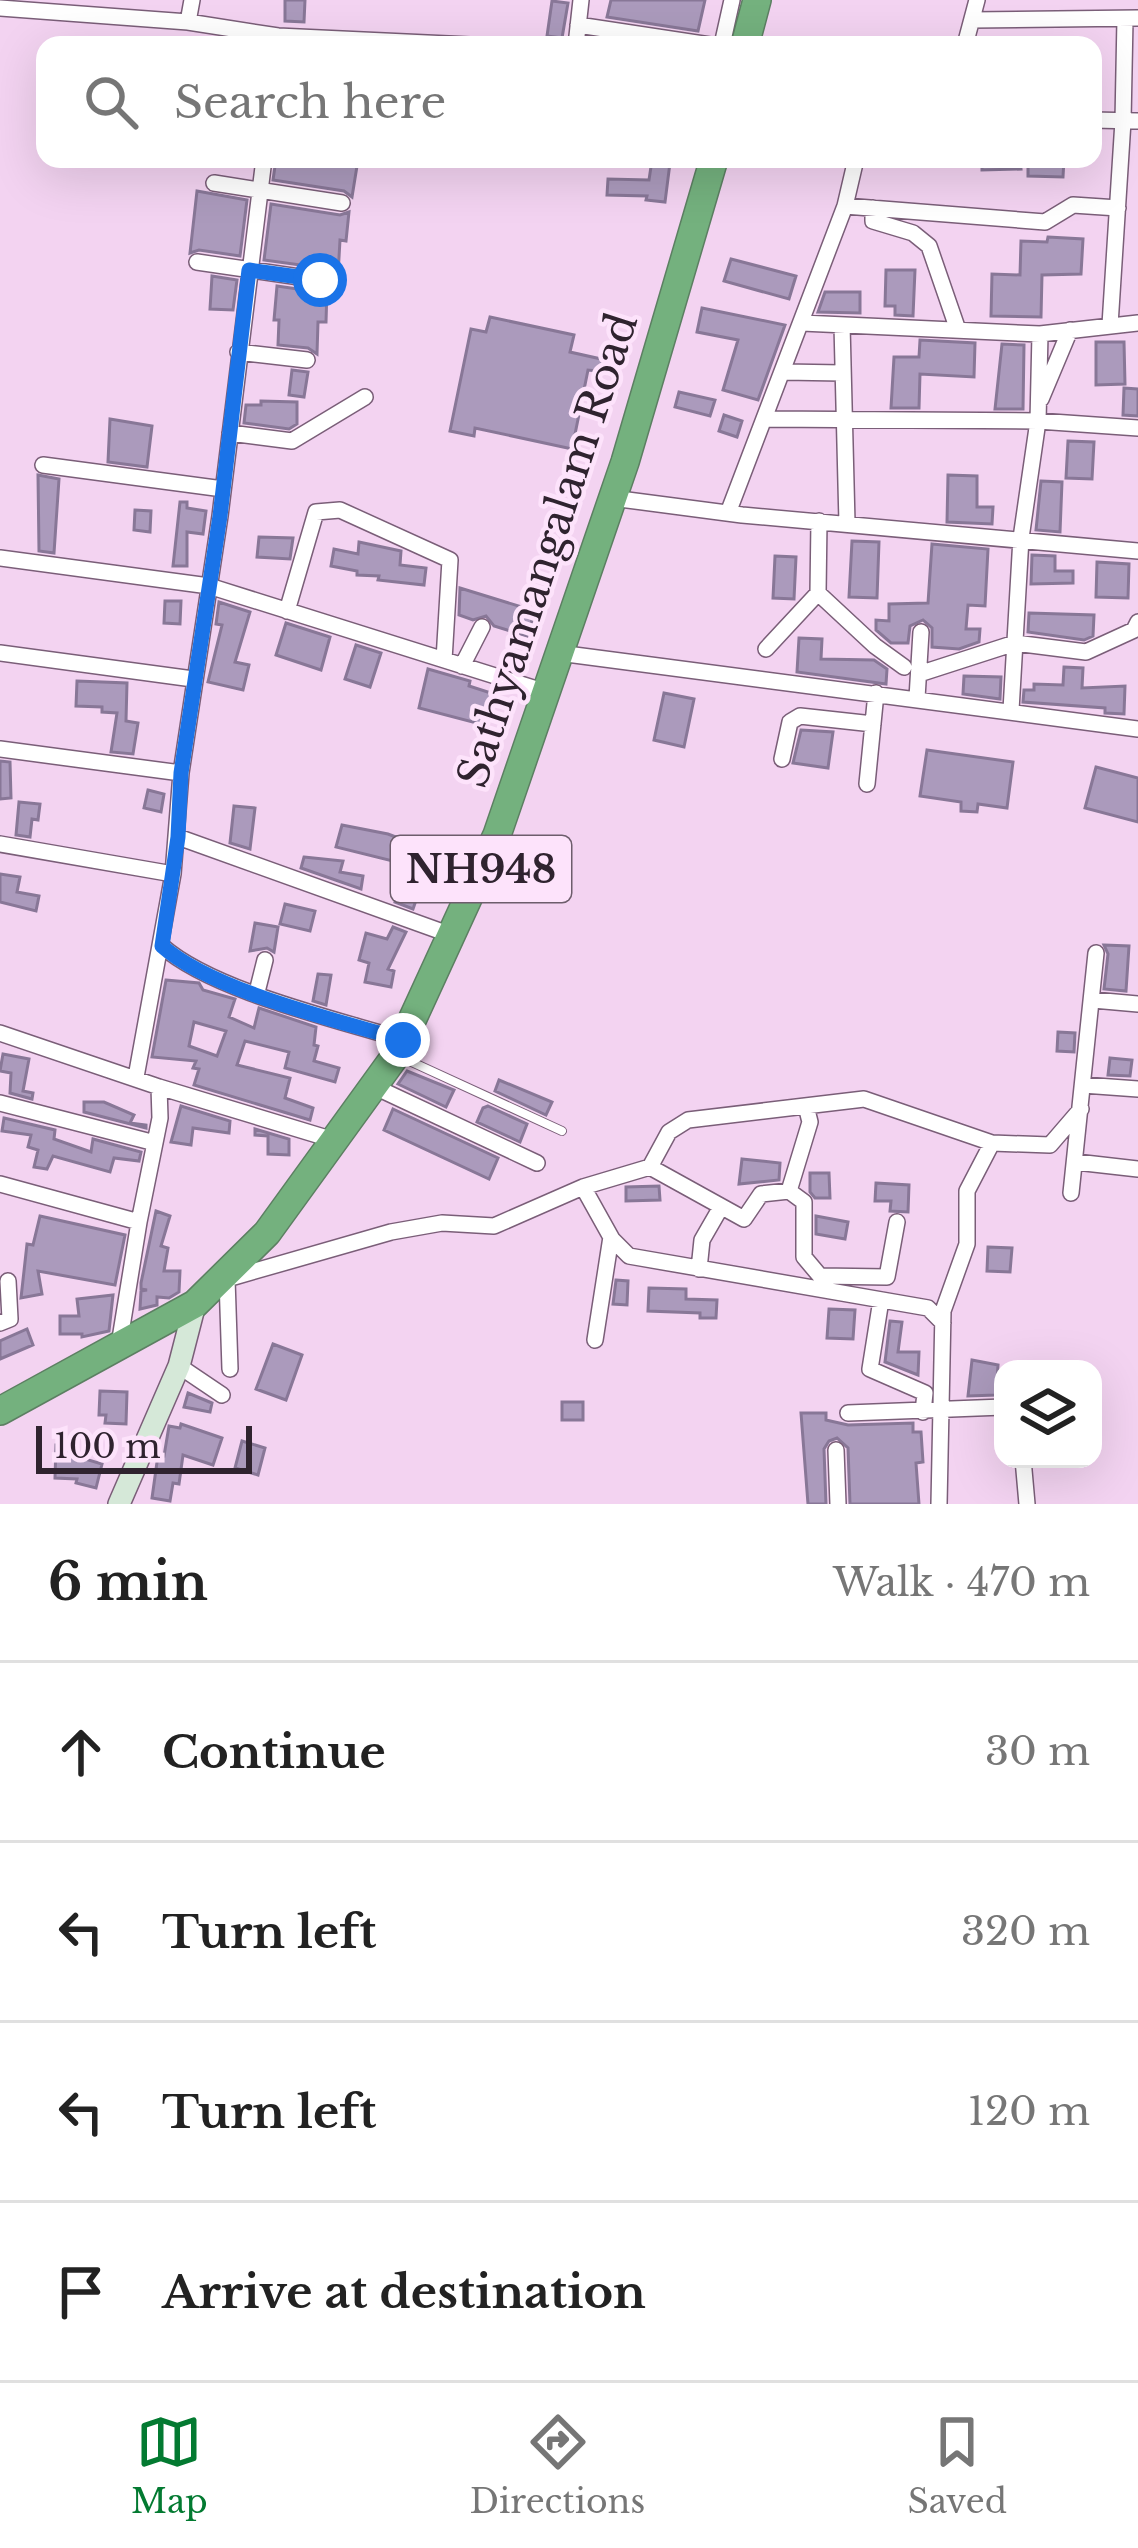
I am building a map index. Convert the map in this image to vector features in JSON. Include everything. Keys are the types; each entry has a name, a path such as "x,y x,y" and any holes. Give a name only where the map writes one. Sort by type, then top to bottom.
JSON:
{"highway":[{"path":"747,36 757,0"},
{"name":"Sathyamangalam Road","path":"0,1411 195,1304 222,1280 267,1232 337,1141 399,1047 497,835 612,498 711,168"}],"street":[{"path":"188,22 192,0"},
{"path":"577,36 580,0"},
{"path":"724,36 732,0"},
{"path":"968,36 977,0"},
{"path":"0,8 93,8 254,36"},
{"path":"972,20 1131,18 1131,121 1118,208 1110,326"},
{"path":"578,26 647,36"},
{"path":"136,1077 173,874 181,773 263,168"},
{"path":"728,513 845,206 854,168"},
{"path":"214,183 342,203"},
{"path":"845,206 1045,222 1072,205 1118,208"},
{"path":"873,208 872,221 913,233 929,246 958,330"},
{"path":"197,262 320,280"},
{"path":"802,323 1040,334 1138,323"},
{"path":"842,325 847,524"},
{"path":"1038,413 1070,330"},
{"path":"1011,710 1021,538 1038,413 1040,334"},
{"path":"238,352 307,360"},
{"path":"784,372 842,373"},
{"path":"230,433 292,441 365,397"},
{"path":"766,419 1038,413 1138,428"},
{"path":"43,465 223,489"},
{"path":"612,498 1138,551"},
{"path":"287,611 316,512 340,510 450,560 444,660"},
{"path":"766,650 818,593 819,521"},
{"path":"0,558 208,586 546,692"},
{"path":"818,593 911,671"},
{"path":"461,666 482,627"},
{"path":"911,671 1015,643 1086,652 1137,629"},
{"path":"917,698 911,671 921,632"},
{"path":"0,653 194,679"},
{"path":"559,653 1138,729"},
{"path":"867,784 876,693"},
{"path":"782,759 790,722 800,716 873,724"},
{"path":"0,749 181,773"},
{"path":"178,837 451,935"},
{"path":"0,844 173,874"},
{"path":"162,946 191,965 399,1047"},
{"path":"1071,1193 1096,953"},
{"path":"257,992 265,960"},
{"path":"1094,1000 1138,1004"},
{"path":"0,1034 337,1141"},
{"path":"1082,1085 1138,1089"},
{"path":"375,1087 537,1163"},
{"path":"119,1345 155,1143 159,1088"},
{"path":"230,1369 222,1280 391,1232 442,1223 494,1226 583,1187 650,1166 669,1132 688,1120 864,1099 992,1143 1050,1144 1081,1109"},
{"path":"0,1103 155,1143"},
{"path":"789,1191 810,1122 806,1106"},
{"path":"939,1504 943,1323 967,1244 967,1191 992,1143"},
{"path":"1076,1162 1138,1169"},
{"path":"650,1166 744,1220 761,1194 789,1191 804,1202 804,1257 820,1276 887,1277 897,1222"},
{"path":"0,1184 139,1222"},
{"path":"583,1187 611,1237 629,1256 928,1308 943,1323"},
{"path":"699,1269 701,1240 722,1207"},
{"path":"595,1340 611,1237"},
{"path":"0,1324 10,1318 8,1281"},
{"path":"881,1300 870,1369 925,1393 923,1412"},
{"path":"119,1504 179,1366 195,1304"},
{"path":"179,1366 221,1395"},
{"path":"848,1413 994,1407"},
{"path":"836,1450 838,1504"},
{"path":"1024,1468 1027,1504"}],"lane":[{"path":"399,1047 562,1131"}],"building":[{"path":"285,0 305,0 304,22 285,21"},
{"path":"611,0 705,0 698,31 607,17"},
{"path":"552,1 568,3 562,36 547,36"},
{"path":"275,168 357,168 352,197 344,191 273,180"},
{"path":"651,168 669,168 665,202 646,200 647,196 607,195 608,179 649,180"},
{"path":"1028,168 1064,168 1063,177 1028,176"},
{"path":"197,191 247,200 240,256 190,253"},
{"path":"271,204 340,215 349,212 346,241 340,240 338,275 322,268 264,260"},
{"path":"1048,237 1083,239 1081,274 1042,275 1041,317 991,316 992,274 1020,275 1021,241 1047,242"},
{"path":"731,259 796,276 789,299 724,281"},
{"path":"886,270 915,270 913,316 895,315 895,306 885,306"},
{"path":"212,276 237,280 233,310 210,309"},
{"path":"277,286 327,289 326,322 318,322 317,354 308,348 278,345"},
{"path":"825,292 860,292 860,313 818,312"},
{"path":"702,308 785,325 758,400 723,390 738,340 697,332"},
{"path":"490,317 574,335 570,352 610,361 609,372 588,370 572,449 475,428 474,436 450,431 471,329 486,332"},
{"path":"920,340 975,343 974,377 920,374 919,408 891,408 894,357 919,357"},
{"path":"1096,342 1124,342 1125,384 1096,385"},
{"path":"1002,344 1024,345 1023,409 995,409"},
{"path":"292,370 308,372 304,397 289,395"},
{"path":"1124,388 1138,389 1138,416 1123,415"},
{"path":"679,392 715,400 710,416 675,407"},
{"path":"261,401 297,402 297,424 289,429 244,423 246,405 261,405"},
{"path":"724,415 742,421 737,437 719,431"},
{"path":"110,419 152,426 147,467 108,462"},
{"path":"1068,441 1094,442 1092,479 1066,478"},
{"path":"38,475 59,479 54,553 39,551"},
{"path":"948,475 977,476 977,507 993,507 992,524 947,522"},
{"path":"1041,481 1062,482 1060,532 1036,530"},
{"path":"180,502 206,511 203,534 187,532 187,566 173,566"},
{"path":"135,510 151,511 150,532 134,530"},
{"path":"259,537 293,538 290,559 257,557"},
{"path":"852,541 879,542 877,598 849,597"},
{"path":"359,542 401,551 400,565 426,568 424,585 378,580 379,576 331,566 334,549 358,554"},
{"path":"932,544 988,549 985,606 968,605 966,629 980,629 979,642 959,649 932,647 932,628 923,620 910,626 908,643 891,643 876,630 876,620 889,621 889,604 928,603"},
{"path":"1032,555 1055,556 1055,571 1073,571 1073,583 1031,584"},
{"path":"775,556 796,557 794,599 773,598"},
{"path":"1097,562 1129,564 1128,598 1096,597"},
{"path":"460,588 535,611 527,636 494,626 486,616 473,620 459,615"},
{"path":"165,601 181,601 180,624 164,623"},
{"path":"219,602 250,612 235,662 249,665 243,690 208,682 222,625 216,624"},
{"path":"1029,613 1094,615 1093,636 1084,640 1028,632"},
{"path":"286,623 330,637 321,670 276,655"},
{"path":"799,638 822,639 821,659 874,660 887,669 886,684 797,672"},
{"path":"356,645 381,653 370,687 345,679"},
{"path":"1064,667 1083,668 1082,688 1125,686 1124,714 1105,713 1105,708 1023,702 1024,690 1034,690 1034,684 1063,685"},
{"path":"428,669 470,681 469,686 494,694 484,725 419,708"},
{"path":"964,676 1001,677 1000,699 963,694"},
{"path":"77,681 127,683 126,721 138,723 133,754 111,752 117,713 76,706"},
{"path":"664,693 694,699 684,747 654,740"},
{"path":"801,730 833,732 828,768 793,763"},
{"path":"927,750 1013,762 1007,808 978,804 977,812 961,811 961,802 920,796"},
{"path":"0,761 10,762 11,798 0,799"},
{"path":"1096,767 1138,778 1138,822 1085,808"},
{"path":"148,790 164,794 161,812 144,808"},
{"path":"19,802 40,804 30,837 16,835"},
{"path":"234,806 255,808 250,849 230,843"},
{"path":"342,825 388,834 438,853 433,871 336,847"},
{"path":"304,857 343,861 340,872 363,876 361,889 301,868"},
{"path":"0,874 20,877 17,892 39,896 36,911 0,902"},
{"path":"401,883 421,886 413,909 395,902"},
{"path":"285,904 315,911 310,931 280,924"},
{"path":"255,923 278,927 274,952 267,948 250,951"},
{"path":"393,927 406,932 388,969 394,971 391,987 365,982 369,963 359,960 366,933 387,939"},
{"path":"1104,945 1129,946 1126,991 1104,989 1108,954"},
{"path":"318,974 331,975 326,1005 313,1001"},
{"path":"166,980 199,983 203,990 235,999 229,1017 254,1028 259,1008 316,1027 314,1061 339,1068 335,1082 285,1068 289,1052 245,1041 237,1065 290,1078 285,1098 313,1108 310,1120 194,1085 199,1069 193,1068 196,1061 152,1057","holes":["194,1022 226,1031 217,1056 189,1046"]},
{"path":"1058,1032 1075,1033 1074,1052 1057,1051"},
{"path":"3,1054 29,1059 23,1091 33,1093 32,1099 10,1093 11,1073 0,1071"},
{"path":"1110,1058 1132,1060 1130,1076 1108,1075"},
{"path":"407,1071 454,1090 446,1107 398,1084"},
{"path":"499,1080 552,1102 546,1115 495,1091"},
{"path":"84,1102 104,1102 134,1115 130,1123 146,1128 84,1112"},
{"path":"181,1106 230,1121 229,1133 193,1128 191,1145 171,1142"},
{"path":"488,1106 527,1124 520,1142 477,1122"},
{"path":"393,1109 498,1158 489,1179 384,1130"},
{"path":"4,1118 55,1130 54,1139 91,1152 93,1139 141,1152 139,1161 114,1158 110,1172 53,1156 47,1169 34,1167 38,1150 28,1147 31,1135 2,1131"},
{"path":"255,1129 289,1139 289,1155 268,1154 268,1136 255,1135"},
{"path":"742,1159 780,1163 779,1180 739,1184"},
{"path":"810,1173 829,1173 830,1198 815,1198 810,1192"},
{"path":"876,1183 909,1185 908,1212 890,1211 891,1201 875,1201"},
{"path":"659,1186 660,1200 626,1201 626,1187"},
{"path":"156,1211 170,1216 161,1246 168,1248 164,1271 180,1271 179,1292 169,1298 157,1297 157,1305 140,1309 141,1291 147,1290 141,1289 141,1283"},
{"path":"40,1216 125,1235 115,1285 38,1271 42,1294 21,1298 27,1244 33,1245"},
{"path":"816,1216 848,1222 845,1239 816,1234"},
{"path":"988,1247 1012,1248 1010,1272 987,1271"},
{"path":"616,1280 628,1281 627,1305 613,1304"},
{"path":"649,1288 686,1289 686,1299 717,1300 716,1318 648,1311"},
{"path":"113,1295 109,1331 82,1337 60,1334 60,1316 79,1316 77,1299"},
{"path":"829,1309 855,1310 853,1339 827,1338"},
{"path":"890,1321 902,1322 898,1352 919,1352 918,1375 885,1362"},
{"path":"27,1329 33,1345 0,1359 0,1341"},
{"path":"273,1344 302,1355 286,1400 256,1389"},
{"path":"972,1360 994,1364 994,1395 968,1396"},
{"path":"100,1391 127,1392 126,1424 105,1423 106,1415 99,1415"},
{"path":"188,1393 212,1403 210,1412 184,1407"},
{"path":"562,1402 583,1402 583,1420 562,1420"},
{"path":"801,1413 826,1413 826,1420 848,1425 913,1423 913,1432 921,1432 923,1462 916,1463 919,1504 850,1504 848,1448 837,1438 824,1449 826,1504 808,1504"},
{"path":"181,1424 222,1438 213,1465 183,1455 179,1484 173,1483 170,1501 152,1498 158,1455 164,1456 169,1426 180,1428"},
{"path":"242,1441 265,1448 258,1475 235,1468"},
{"path":"56,1445 75,1446 75,1456 102,1464 96,1488 76,1483 77,1479 55,1478"}],"route":[{"path":"320,280 249,270 162,946 240,986 403,1040"}]}
